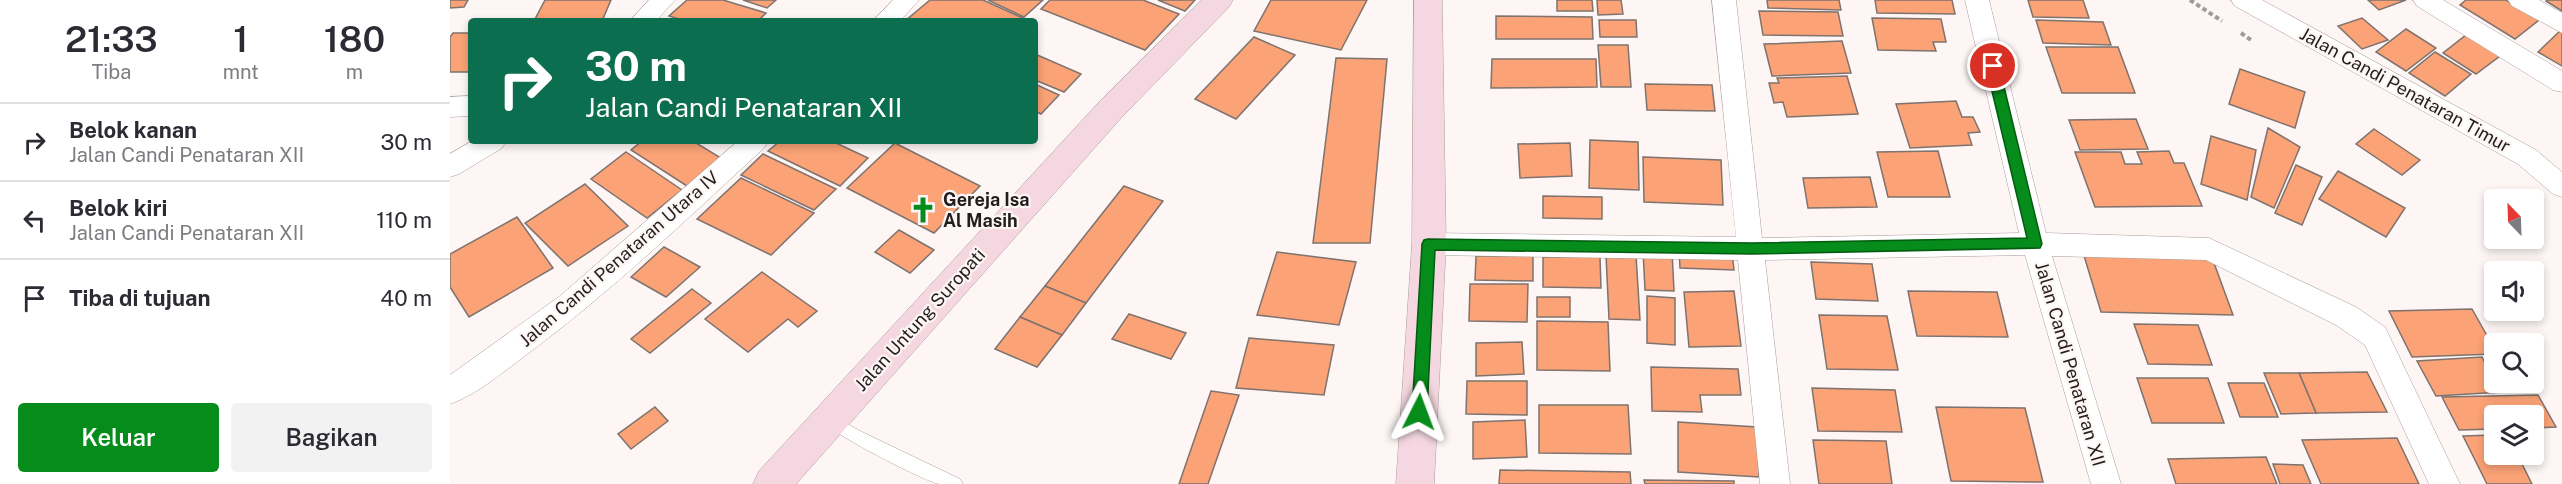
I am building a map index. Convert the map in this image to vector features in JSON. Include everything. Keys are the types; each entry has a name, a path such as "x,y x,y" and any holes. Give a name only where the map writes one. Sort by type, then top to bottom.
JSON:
{"main road":[{"name":"Jalan Untung Suropati","path":"772,484 1111,110 1219,0"},
{"path":"1415,484 1428,244 1428,0"}],"street":[{"path":"645,18 663,0"},
{"path":"888,18 907,0"},
{"path":"1724,0 1775,484"},
{"name":"Jalan Candi Penataran XII","path":"1977,0 2035,244 2106,484"},
{"name":"Jalan Candi Penataran Timur","path":"2243,0 2527,157 2562,187"},
{"path":"2425,0 2562,83"},
{"path":"2520,0 2562,24"},
{"path":"450,106 468,106"},
{"path":"450,167 488,144"},
{"name":"Jalan Candi Penataran Utara IV","path":"450,391 503,358 610,272 752,144"},
{"name":"Jalan Candi Penataran XII","path":"1428,244 1752,249 2035,244"},
{"path":"2035,244 2209,249 2346,316 2375,336 2445,484"}],"lane":[{"path":"830,420 855,436 956,484"}],"building":[{"path":"450,0 468,0 464,7 450,8"},
{"path":"545,0 611,0 603,18 536,18"},
{"path":"687,0 723,0 766,13 761,18 675,18 669,16"},
{"path":"743,0 776,0 767,8"},
{"path":"930,0 983,0 1023,18 909,18"},
{"path":"988,0 1043,0 1024,17"},
{"path":"1050,0 1143,0 1179,14 1145,50 1041,9"},
{"path":"1158,0 1195,0 1185,11"},
{"path":"1271,0 1367,0 1341,50 1254,31"},
{"path":"1557,0 1592,0 1593,11 1557,11"},
{"path":"1597,0 1621,0 1623,14 1598,15"},
{"path":"1767,0 1839,0 1841,10 1768,8"},
{"path":"1875,0 1952,0 1955,14 1877,13"},
{"path":"2028,0 2083,0 2089,18 2033,17"},
{"path":"2368,0 2406,0 2379,10"},
{"path":"2466,0 2506,0 2539,20 2515,39 2460,5"},
{"path":"2562,0 2562,11 2546,1"},
{"path":"1759,11 1838,12 1843,36 1763,35"},
{"path":"1496,16 1592,17 1593,39 1496,39"},
{"path":"1872,18 1941,19 1946,42 1933,42 1936,51 1878,50"},
{"path":"2362,18 2388,40 2362,49 2338,26"},
{"path":"1599,20 1636,20 1637,37 1600,37"},
{"path":"2036,20 2103,22 2111,45 2043,43"},
{"path":"2406,29 2436,48 2406,71 2376,52"},
{"path":"2562,29 2562,66 2538,52"},
{"path":"453,33 468,33 468,72 450,72 450,37"},
{"path":"2466,35 2500,56 2476,74 2443,53"},
{"path":"1254,37 1295,55 1236,119 1195,99"},
{"path":"1842,41 1851,73 1772,76 1764,44"},
{"path":"1598,45 1628,45 1631,87 1601,87"},
{"path":"2046,47 2118,47 2135,93 2062,93"},
{"path":"2435,52 2471,74 2445,96 2409,73"},
{"path":"1038,55 1081,74 1064,92 1038,81"},
{"path":"1336,58 1387,59 1370,243 1313,243"},
{"path":"1492,59 1596,59 1597,87 1491,88"},
{"path":"2240,69 2305,92 2295,128 2229,104"},
{"path":"1847,76 1858,114 1787,117 1783,102 1774,103 1769,83 1779,83 1777,78"},
{"path":"1645,84 1712,85 1715,111 1647,110"},
{"path":"1038,85 1059,95 1041,114 1038,112"},
{"path":"1956,101 1962,117 1973,117 1980,132 1968,133 1972,145 1910,148 1896,104"},
{"path":"2136,119 2148,149 2080,150 2069,120"},
{"path":"2268,128 2300,147 2274,208 2251,197"},
{"path":"2374,129 2420,160 2402,175 2356,144"},
{"path":"2211,136 2256,150 2247,200 2201,184"},
{"path":"1590,140 1638,142 1639,190 1589,188"},
{"path":"1570,143 1572,176 1520,178 1518,144"},
{"path":"638,144 698,144 721,158 687,186 631,150"},
{"path":"776,144 838,144 868,158 840,186 768,151"},
{"name":"Gereja Isa Al Masih","path":"894,144 980,186 934,233 847,188"},
{"path":"1938,151 1950,197 1888,197 1877,152"},
{"path":"2169,151 2174,163 2184,163 2202,206 2095,207 2075,152 2121,152 2125,164 2142,164 2137,152"},
{"path":"626,152 682,190 647,218 591,179"},
{"path":"763,154 836,189 814,210 741,175"},
{"path":"1643,157 1721,160 1723,205 1644,202"},
{"path":"2296,165 2322,177 2302,225 2275,213"},
{"path":"2338,171 2405,208 2386,237 2319,199"},
{"path":"1870,177 1877,207 1808,208 1803,178"},
{"path":"741,178 814,213 771,255 697,219"},
{"path":"585,184 628,226 568,266 525,223"},
{"path":"1124,186 1163,201 1086,303 1045,286"},
{"path":"1543,196 1602,197 1602,219 1543,218"},
{"path":"517,217 553,268 469,317 450,287 450,254"},
{"path":"899,230 934,250 910,273 875,252"},
{"path":"664,247 700,267 666,297 631,277"},
{"path":"2082,249 2210,252 2233,315 2101,312"},
{"path":"1643,250 1672,251 1674,291 1645,290"},
{"path":"1679,250 1732,252 1734,270 1680,268"},
{"path":"1277,252 1356,262 1339,325 1257,315"},
{"path":"1606,255 1636,255 1640,320 1609,319"},
{"path":"1476,256 1533,256 1533,281 1475,280"},
{"path":"1543,257 1600,257 1601,288 1543,287"},
{"path":"1811,262 1872,264 1878,301 1816,299"},
{"path":"762,272 817,311 798,327 788,319 748,352 705,319"},
{"path":"1470,284 1528,284 1527,322 1469,321"},
{"path":"1045,286 1086,303 1062,335 1020,317"},
{"path":"692,289 711,303 650,353 631,339"},
{"path":"1734,291 1741,346 1689,347 1684,292"},
{"path":"1908,291 1997,292 2008,337 1917,336"},
{"path":"1647,296 1675,298 1675,345 1647,343"},
{"path":"1537,297 1570,297 1570,317 1537,317"},
{"path":"2472,309 2486,333 2484,354 2412,357 2389,311"},
{"path":"1129,314 1186,333 1171,359 1112,339"},
{"path":"1819,315 1887,316 1898,370 1827,369"},
{"path":"1020,317 1062,335 1037,367 995,349"},
{"path":"1537,321 1608,322 1610,371 1537,370"},
{"path":"2134,324 2198,325 2212,365 2148,364"},
{"path":"1249,338 1334,345 1324,395 1236,388"},
{"path":"1522,342 1524,374 1476,376 1476,343"},
{"path":"2482,357 2486,393 2436,396 2417,361"},
{"path":"1651,367 1738,369 1741,395 1700,395 1702,412 1652,411"},
{"path":"2367,372 2387,412 2316,413 2299,373"},
{"path":"2264,373 2299,373 2316,413 2281,414"},
{"path":"2137,378 2208,378 2224,423 2152,423"},
{"path":"1467,381 1527,381 1527,415 1466,414"},
{"path":"2228,383 2264,383 2278,417 2240,417"},
{"path":"1812,388 1895,390 1902,432 1818,431"},
{"path":"1211,391 1239,395 1208,484 1179,484"},
{"path":"2538,395 2544,405 2484,405 2484,429 2459,430 2442,397"},
{"path":"1539,405 1628,405 1631,454 1539,453"},
{"path":"2544,406 2556,427 2544,428"},
{"path":"655,407 668,421 631,449 618,434"},
{"path":"1936,407 2025,408 2043,482 1951,481"},
{"path":"1525,420 1527,457 1473,459 1473,422"},
{"path":"1678,422 1757,427 1759,477 1678,472"},
{"path":"2484,435 2484,465 2522,465 2532,484 2487,484 2463,436"},
{"path":"2397,438 2419,484 2321,484 2302,440"},
{"path":"1813,440 1886,441 1892,484 1819,484"},
{"path":"2266,457 2277,484 2176,484 2168,459"},
{"path":"2273,464 2303,465 2311,484 2280,484"},
{"path":"1500,470 1630,472 1631,484 1499,484"},
{"path":"1644,480 1734,481 1734,484 1645,484"}],"place":[{"name":"Gereja Isa Al Masih","path":"923,210"}],"route":[{"path":"1419,412 1428,244 1752,249 2035,244 1993,66"}]}
